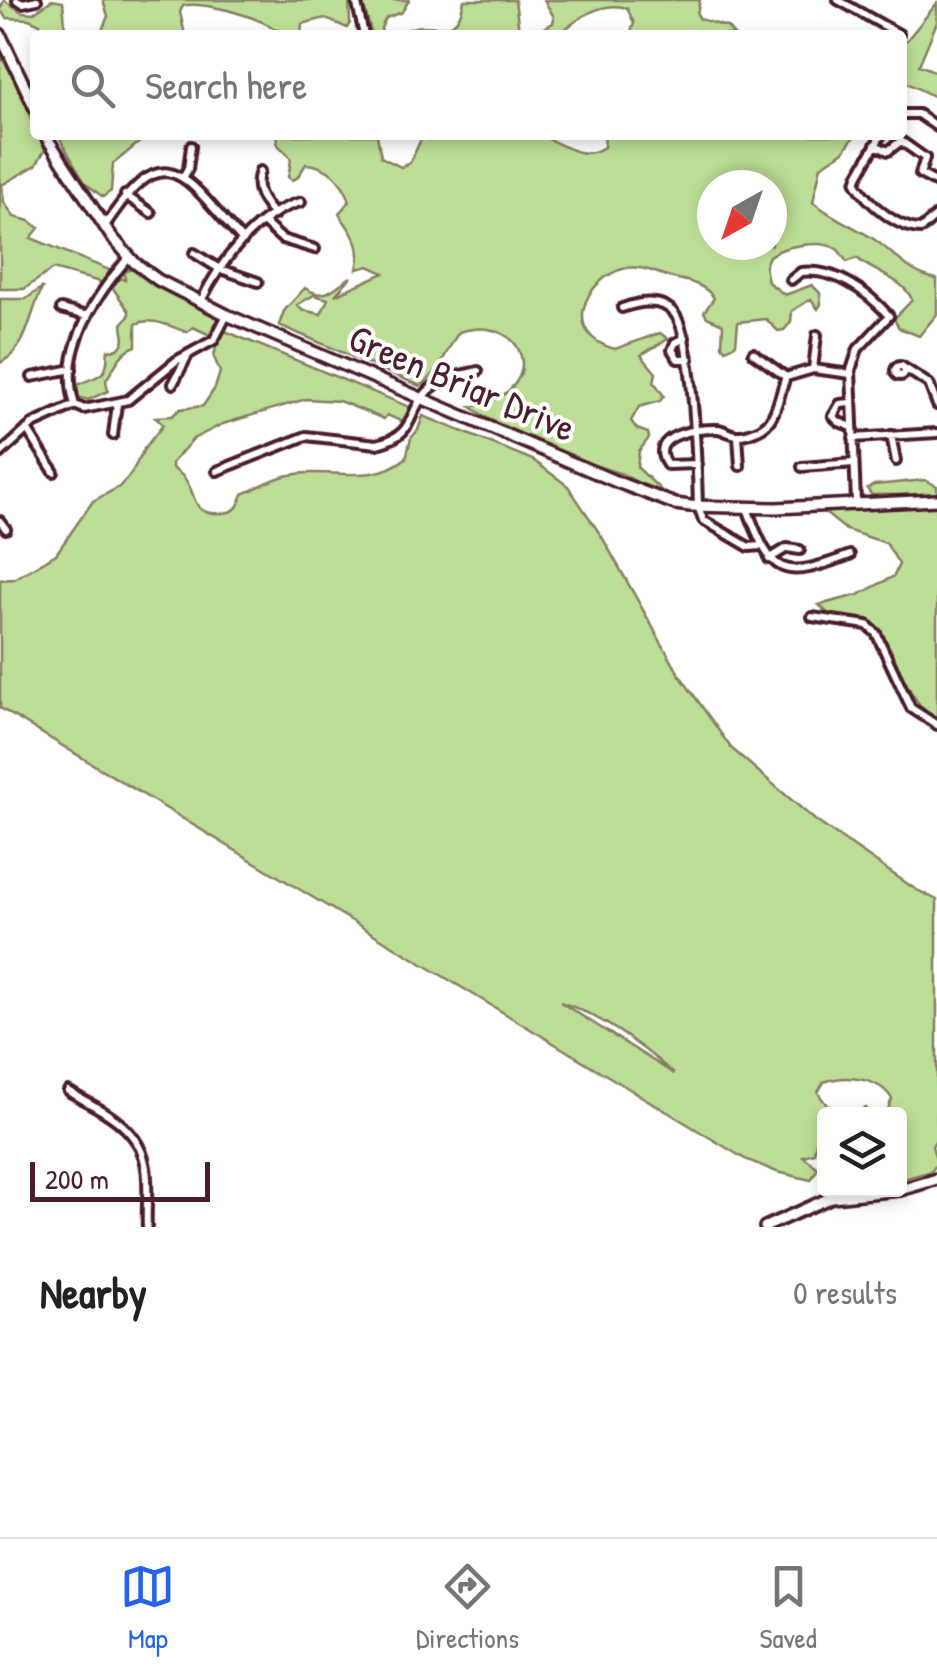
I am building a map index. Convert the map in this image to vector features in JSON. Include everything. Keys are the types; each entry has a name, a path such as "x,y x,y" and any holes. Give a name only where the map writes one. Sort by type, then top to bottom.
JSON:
{"street":[{"path":"16,0 37,0"},
{"path":"356,0 363,30"},
{"path":"838,0 892,30"},
{"path":"0,34 30,97"},
{"path":"907,114 918,114 937,127"},
{"name":"Green Briar Drive","path":"48,140 104,227 129,256 158,280 227,316 618,482 675,504 698,506 747,508 937,500"},
{"path":"878,140 858,176 856,183 862,194 907,228 921,229 937,215"},
{"path":"875,146 888,150 901,141 925,158 920,174 937,183"},
{"path":"183,178 191,146"},
{"path":"260,170 256,180 258,193 274,215"},
{"path":"104,227 126,195 144,176 155,172 183,178 243,241"},
{"path":"126,195 152,214"},
{"path":"200,302 218,268 243,241 284,206 301,202"},
{"path":"264,224 282,239 315,249"},
{"path":"194,253 218,268 258,282"},
{"path":"75,405 73,350 87,316 129,256"},
{"path":"790,280 801,272 826,272 867,295 888,314 858,349 851,374 856,503"},
{"path":"622,308 642,302 666,306 679,321 689,359 698,506 703,520 748,547 761,546"},
{"path":"62,309 87,316"},
{"path":"1,451 47,416 75,405 84,409 116,404 144,390 189,354 214,340 227,316"},
{"path":"814,369 817,335"},
{"path":"686,338 675,343 672,350 678,358 689,359"},
{"path":"753,353 786,377"},
{"path":"173,384 189,354"},
{"path":"786,377 814,369 851,374"},
{"path":"906,369 929,384 937,404"},
{"path":"32,376 72,370"},
{"path":"217,471 292,438 328,436 376,444 386,442 410,424 421,398 444,379 478,370"},
{"path":"697,464 672,467 662,458 664,443 668,438 694,432 720,429 738,436 763,428 771,420 786,377"},
{"path":"850,403 836,407 833,416 852,428"},
{"path":"112,435 116,404"},
{"path":"27,430 54,472"},
{"path":"853,438 937,433"},
{"path":"738,436 740,466"},
{"path":"891,436 896,461"},
{"path":"802,467 854,463"},
{"path":"747,508 761,546 781,568 799,572 850,555"},
{"path":"0,520 6,530"},
{"path":"769,559 788,548 800,550"},
{"path":"812,617 867,625 876,633 911,708 937,725"},
{"path":"68,1090 123,1124 139,1142 146,1165 147,1227"},
{"path":"765,1227 822,1201 900,1190 937,1179"}],"green space":[{"path":"4,0 22,12 33,13 52,0 63,2 66,30 42,30 40,24 7,18 0,10"},
{"path":"103,0 349,0 350,23 347,28 325,18 302,24 301,30 276,30 220,8 192,5 183,6 180,12 184,30 102,30 108,16"},
{"path":"362,0 409,0 402,12 386,18 381,30 371,30"},
{"path":"464,0 515,0 519,30 407,30 447,26 460,15"},
{"path":"544,0 700,0 700,19 730,30 632,30 634,23 627,8 617,6 590,12 564,30 540,30 553,23 554,17"},
{"path":"937,3 937,22 919,65 937,72 937,98 907,83 907,40"},
{"path":"0,56 30,115 30,140 41,140 45,150 36,165 2,185 4,202 14,217 39,228 31,238 112,271 104,283 53,269 24,289 0,289"},
{"path":"61,140 142,140 113,164 111,191 103,197 85,183"},
{"path":"277,140 378,140 381,157 401,167 410,163 421,140 550,140 586,153 604,147 605,140 852,140 844,151 821,166 813,202 878,242 909,267 937,279 937,314 919,336 899,328 894,319 912,300 895,281 857,258 847,262 830,246 787,248 787,170 697,170 697,260 767,260 768,282 785,295 812,285 820,293 821,304 818,309 811,299 792,311 791,322 784,330 778,331 766,319 738,322 736,344 726,349 722,346 723,324 704,312 714,298 706,290 637,268 626,268 599,283 584,307 583,320 598,342 615,349 660,333 668,339 641,355 656,373 654,382 664,396 639,407 631,421 637,429 648,433 649,438 639,451 637,467 665,494 659,494 622,474 587,463 490,420 471,407 497,398 513,386 521,371 521,356 514,342 500,333 482,329 459,332 437,369 420,386 279,325 284,311 305,288 324,293 351,277 335,295 384,273 369,266 357,269 358,245 339,213 350,201 339,181 321,167 306,164 292,180 288,177 290,164","holes":["314,295 328,299 321,314 302,310 297,305"]},
{"path":"135,268 164,290 220,318 212,336 193,327 187,332 155,322 136,324 136,346 115,365 106,380 108,391 88,400 77,397 75,387 102,374 108,350 118,349 123,343 122,324 129,311 112,287 120,278 125,280 124,272"},
{"path":"43,287 23,340 0,363 0,299 26,299"},
{"path":"225,331 412,408 403,422 387,415 384,419 339,401 306,399 223,424 193,439 172,463 200,508 212,513 234,510 243,494 289,475 367,474 393,466 406,458 423,416 533,460 568,486 602,537 679,674 731,748 816,821 937,900 937,1138 932,1146 937,1162 932,1171 907,1178 907,1107 889,1107 892,1099 887,1092 871,1082 852,1078 824,1082 818,1092 832,1107 817,1107 814,1153 803,1156 817,1167 811,1180 745,1159 0,708 0,580 14,579 56,554 93,501 119,487 131,474 163,425 155,417 203,406 220,372 214,357","holes":["560,1002 620,1032 674,1074"]},
{"path":"925,480 937,486 937,495 872,495 867,489 874,485"},
{"path":"937,504 937,720 914,696 874,625 860,618 833,618 819,605 858,595 894,576 899,564 886,543 846,530 825,513 837,509"}]}
